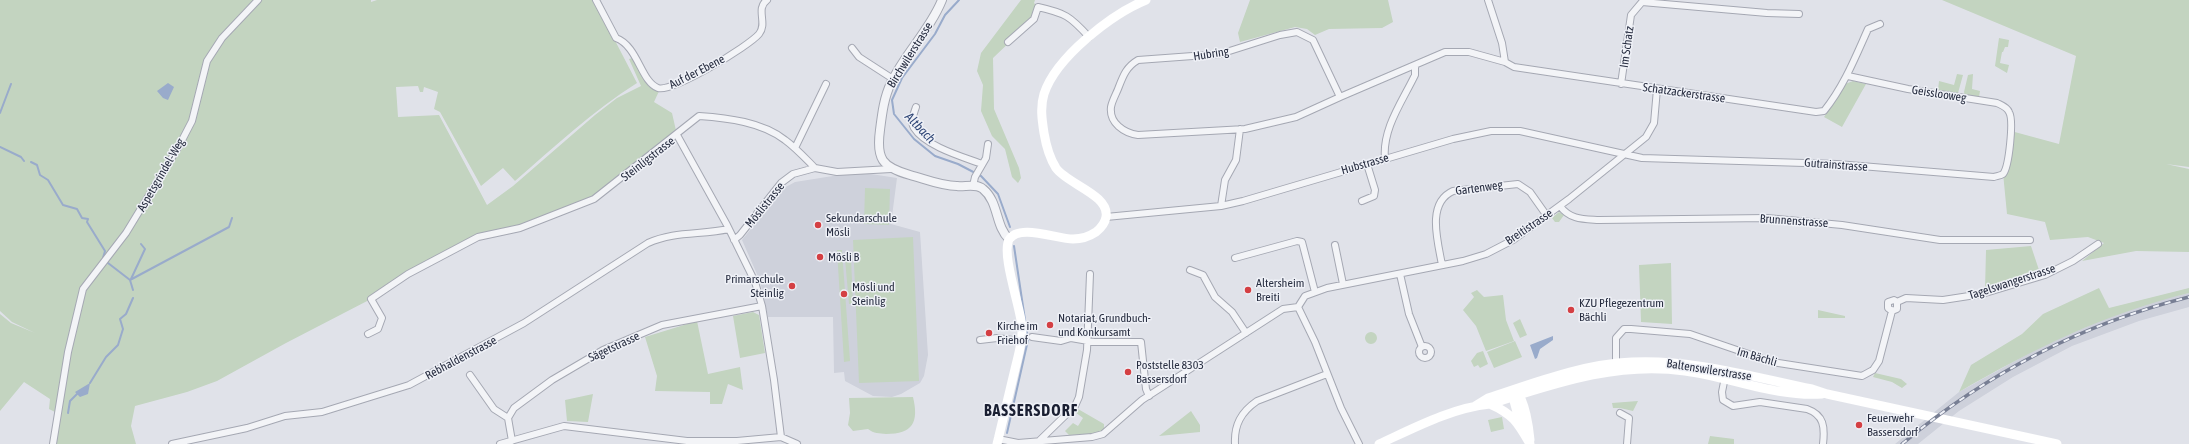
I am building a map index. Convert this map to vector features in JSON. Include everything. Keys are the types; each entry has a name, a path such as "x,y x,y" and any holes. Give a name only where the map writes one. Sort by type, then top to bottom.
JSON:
{"main road":[{"path":"997,442 1021,341 1022,322 1007,250 1009,239 1013,235 1024,232 1073,239 1090,235 1099,229 1106,217 1106,211 1102,202 1068,179 1057,168 1050,157 1042,119 1042,101 1048,85 1058,70 1088,37 1122,12 1146,0"},
{"name":"Baltenswilerstrasse","path":"1475,406 1490,404 1515,394 1616,367 1664,362 1726,376 1812,389 1827,394 1975,424 2057,444"},
{"path":"1515,394 1520,425 1530,444"},
{"path":"1515,394 1529,427 1530,444"},
{"name":"Baltenswilerstrasse","path":"1379,444 1425,424 1475,406 1488,398 1515,394"},
{"path":"1490,404 1502,409 1520,425"}],"street":[{"name":"Aspetsgrindel-Weg","path":"53,444 68,352 83,289 126,233 179,146 192,121 207,61 222,38 258,0"},
{"name":"Auf der Ebene","path":"596,0 616,38 622,40 636,57 652,86 660,89 672,88 709,69 760,33 763,25 761,10 767,0"},
{"name":"Birchwilerstrasse","path":"891,169 881,159 878,150 885,102 893,79 935,16 942,0"},
{"path":"1488,0 1502,43 1505,62"},
{"name":"Im Schatz","path":"1621,84 1631,15 1642,2 1767,13 1799,14"},
{"path":"1008,42 1034,19 1038,7 1059,11 1072,18 1088,37"},
{"name":"Schatzackerstrasse","path":"1340,97 1434,56 1455,51 1474,53 1505,62 1523,70 1816,112 1824,111 1848,76 1868,29 1880,24"},
{"name":"Hubring","path":"1297,32 1313,40 1340,97 1296,117 1240,129 1138,135 1128,133 1118,126 1113,118 1111,107 1124,71 1138,60 1220,54 1280,35 1297,32"},
{"path":"852,48 859,57 893,79"},
{"path":"1385,159 1384,147 1386,133 1415,75 1416,65"},
{"name":"Geisslooweg","path":"1848,76 1908,89 1996,103 2010,112 2011,131"},
{"path":"794,148 826,84"},
{"name":"Breitistrasse","path":"1298,307 1301,300 1314,292 1343,284 1400,274 1486,254 1513,240 1560,206 1646,137 1654,123 1657,89"},
{"path":"916,107 912,116 914,127 926,139 982,164"},
{"path":"677,135 683,128 699,116 730,120 770,130 794,148 815,168"},
{"path":"1221,206 1225,180 1236,160 1240,129"},
{"name":"Hubstrasse","path":"1106,217 1221,206 1465,136 1491,131 1520,131 1624,155"},
{"name":"Gutrainstrasse","path":"1624,155 1642,158 1837,164 1994,177 2003,174 2007,166 2011,131"},
{"name":"Steinligstrasse","path":"368,334 378,329 382,318 371,300 408,274 478,237 520,228 594,199 677,135 729,229 755,282 762,306 774,380 781,437"},
{"path":"973,186 976,174 986,158 988,144"},
{"path":"1362,201 1374,196 1375,190 1367,164"},
{"name":"Möslistrasse","path":"734,240 740,235 781,184 793,174 815,168 837,172 891,169"},
{"path":"891,169 942,184 982,188 990,197 998,213 1003,232 1009,239"},
{"name":"Gartenweg","path":"1442,265 1436,227 1440,202 1447,194 1454,191 1518,184 1530,192 1547,216"},
{"name":"Brunnenstrasse","path":"1560,206 1573,218 1599,220 1767,218 1842,225 1940,240 2030,240"},
{"name":"Rebhaldenstrasse","path":"172,444 247,428 285,416 322,412 392,392 421,379 504,334 648,242 663,236 684,233 711,233 729,229"},
{"path":"1235,258 1297,241 1302,242 1314,292"},
{"name":"Tagelswangerstrasse","path":"1898,302 1906,298 1943,300 1982,294 2045,275 2073,261 2098,244"},
{"path":"1335,245 1343,284"},
{"path":"1190,270 1203,275 1215,297 1232,312 1246,333"},
{"path":"1040,440 1077,401 1088,340 1090,274"},
{"path":"1400,274 1409,314 1422,346"},
{"name":"Im Bächli","path":"1616,367 1616,338 1624,329 1631,328 1690,334 1772,362 1862,376 1873,370 1880,361 1892,311 1898,307 1898,302 1894,300 1888,302 1888,308 1892,311"},
{"name":"Sägetstrasse","path":"508,418 514,408 552,380 603,350 662,325 762,306"},
{"path":"997,442 1018,444 1040,440 1092,437 1103,434 1149,396 1283,309 1298,307 1315,342 1327,374 1359,444"},
{"path":"1032,337 1061,341 1071,338 1141,342 1146,389 1149,396"},
{"path":"980,340 997,338 1021,341"},
{"path":"1235,444 1236,429 1239,418 1247,408 1257,401 1327,374"},
{"path":"470,375 494,409 508,418 512,441"},
{"path":"1726,376 1722,392 1723,400 1733,406 1760,402 1807,409 1814,412 1823,423 1823,444"},
{"path":"1620,413 1629,418 1627,444"},
{"path":"500,444 564,426 687,442 740,442 781,437 797,444"}],"shaded area":[{"name":"Mösli und Steinlig","path":"858,172 897,178 891,224 920,232 928,355 924,376 920,383 901,394 892,397 873,396 845,381 844,372 834,373 833,317 768,317 760,281 742,240 784,188 795,182"},
{"path":"2189,293 2189,307 2139,321 2072,346 2013,377 1959,411 1918,444 1895,444 1959,392 2042,346 2109,317 2154,301"}],"green space":[{"path":"0,0 371,0 371,2 377,0 594,0 637,83 589,117 515,181 503,168 481,186 440,112 434,109 438,92 424,87 423,92 420,92 418,86 396,87 398,117 439,115 487,205 513,186 595,115 617,98 641,86 629,59 636,57 652,86 660,89 654,102 672,113 677,135 603,194 520,228 478,237 408,274 371,299 217,381 187,392 135,406 131,426 136,444 53,444 57,413 49,409 50,399 24,382 0,411 0,314 11,323 35,333 12,322 0,311"},
{"path":"1021,0 1035,0 1034,3 1038,7 1034,19 993,58 994,109 1019,168 1021,178 1018,183 1012,177 1005,149 992,136 981,111 983,85 977,71 981,53"},
{"path":"1250,0 1388,0 1393,22 1382,28 1329,29 1315,35 1307,29 1295,27 1240,42 1238,33"},
{"path":"1942,0 2189,0 2189,167 2166,164 2189,169 2189,252 2136,251 2082,261 2104,243 2088,237 2050,240 2045,222 2007,214 2003,173 2011,131 2059,144 2076,56"},
{"path":"1999,38 2009,40 2008,47 2005,47 2002,52 2000,63 2009,65 2007,73 1995,66"},
{"path":"1957,74 1963,75 1958,93 1938,90 1939,81 1954,85"},
{"path":"1973,74 1972,89 1980,91 1979,97 1965,95 1964,92 1968,75"},
{"path":"1853,81 1866,84 1842,127 1824,117 1845,84"},
{"path":"865,188 890,189 889,225 864,224"},
{"path":"1559,212 1564,215 1559,222 1555,222 1552,218"},
{"path":"913,237 919,381 859,383 853,240"},
{"path":"2031,246 2040,273 1985,290 1986,250"},
{"path":"837,250 842,250 850,361 844,362"},
{"path":"851,258 853,304 849,304 845,259"},
{"path":"1671,263 1672,324 1641,322 1639,265"},
{"path":"2099,288 2109,308 2189,288 2189,293 2128,311 2071,334 2015,361 1959,392 1971,365 2022,334 2043,314"},
{"path":"1477,290 1484,297 1503,295 1506,320 1514,341 1486,351 1476,326 1463,310 1474,297 1471,293"},
{"path":"1818,310 1845,316 1845,318 1818,318"},
{"path":"753,312 759,315 765,353 740,358 733,316"},
{"path":"1520,319 1527,335 1520,338 1513,323"},
{"path":"697,321 708,374 740,367 743,390 728,384 722,404 710,404 710,392 655,391 657,376 645,337"},
{"path":"1369,332 1373,332 1377,338 1373,344 1369,344 1365,340 1365,336"},
{"path":"1515,341 1522,357 1494,368 1487,352"},
{"path":"1483,351 1488,364 1480,368 1478,365 1474,367 1471,361 1477,353"},
{"path":"1875,373 1901,379 1907,384 1902,388 1892,382 1873,377"},
{"path":"593,394 588,422 567,421 565,400"},
{"path":"913,397 915,406 914,420 908,429 902,432 886,434 874,433 868,429 853,431 848,425 850,413 849,398"},
{"path":"1638,401 1633,411 1613,408 1612,403"},
{"path":"1078,409 1104,424 1104,430 1093,434 1069,435 1065,431 1073,423 1078,426 1083,418 1075,412 1072,417 1068,416"},
{"path":"1191,411 1200,425 1200,432 1159,436"},
{"path":"1502,417 1504,429 1491,432 1488,420"},
{"path":"1710,436 1734,439 1734,444 1708,444"}],"water":[{"path":"168,83 174,87 168,100 163,98 157,91"},
{"path":"1553,336 1553,340 1540,349 1537,358 1535,359 1530,345"},
{"path":"90,383 88,394 80,397 75,392"}],"waterway":[{"name":"Altbach","path":"959,0 945,15 935,34 902,78 892,100 894,114 914,139 935,156 958,164 981,176 998,194 1010,227"},
{"path":"0,113 11,84"},
{"path":"0,147 21,157 24,161"},
{"path":"31,162 37,165 40,175 48,180 63,205 77,209 82,218 88,219 87,222 105,251 103,258"},
{"path":"130,280 229,227 232,218"},
{"path":"131,279 145,249 141,244"},
{"name":"Altbach","path":"1007,433 1028,340 1014,246"},
{"path":"108,263 130,280 133,290"},
{"path":"90,383 106,357 118,345 123,329 120,319 126,314 133,298"},
{"path":"68,413 70,401 77,394"}],"railway":[{"path":"1902,444 1967,395 2037,354 2073,337 2111,322 2149,308 2189,297"}],"place":[{"name":"Sekundarschule Mösli","path":"818,225"},
{"name":"Mösli B","path":"820,257"},
{"name":"Primarschule Steinlig","path":"792,286"},
{"name":"Altersheim Breiti","path":"1248,290"},
{"name":"Mösli und Steinlig","path":"844,294"},
{"name":"KZU Pflegezentrum Bächli","path":"1571,310"},
{"name":"Notariat, Grundbuch- und Konkursamt","path":"1050,325"},
{"name":"Kirche im Friehof","path":"989,333"},
{"name":"Poststelle 8303 Bassersdorf","path":"1128,372"},
{"name":"Feuerwehr Bassersdorf","path":"1859,425"}],"district":[{"name":"BASSERSDORF","path":"1031,411"}]}
